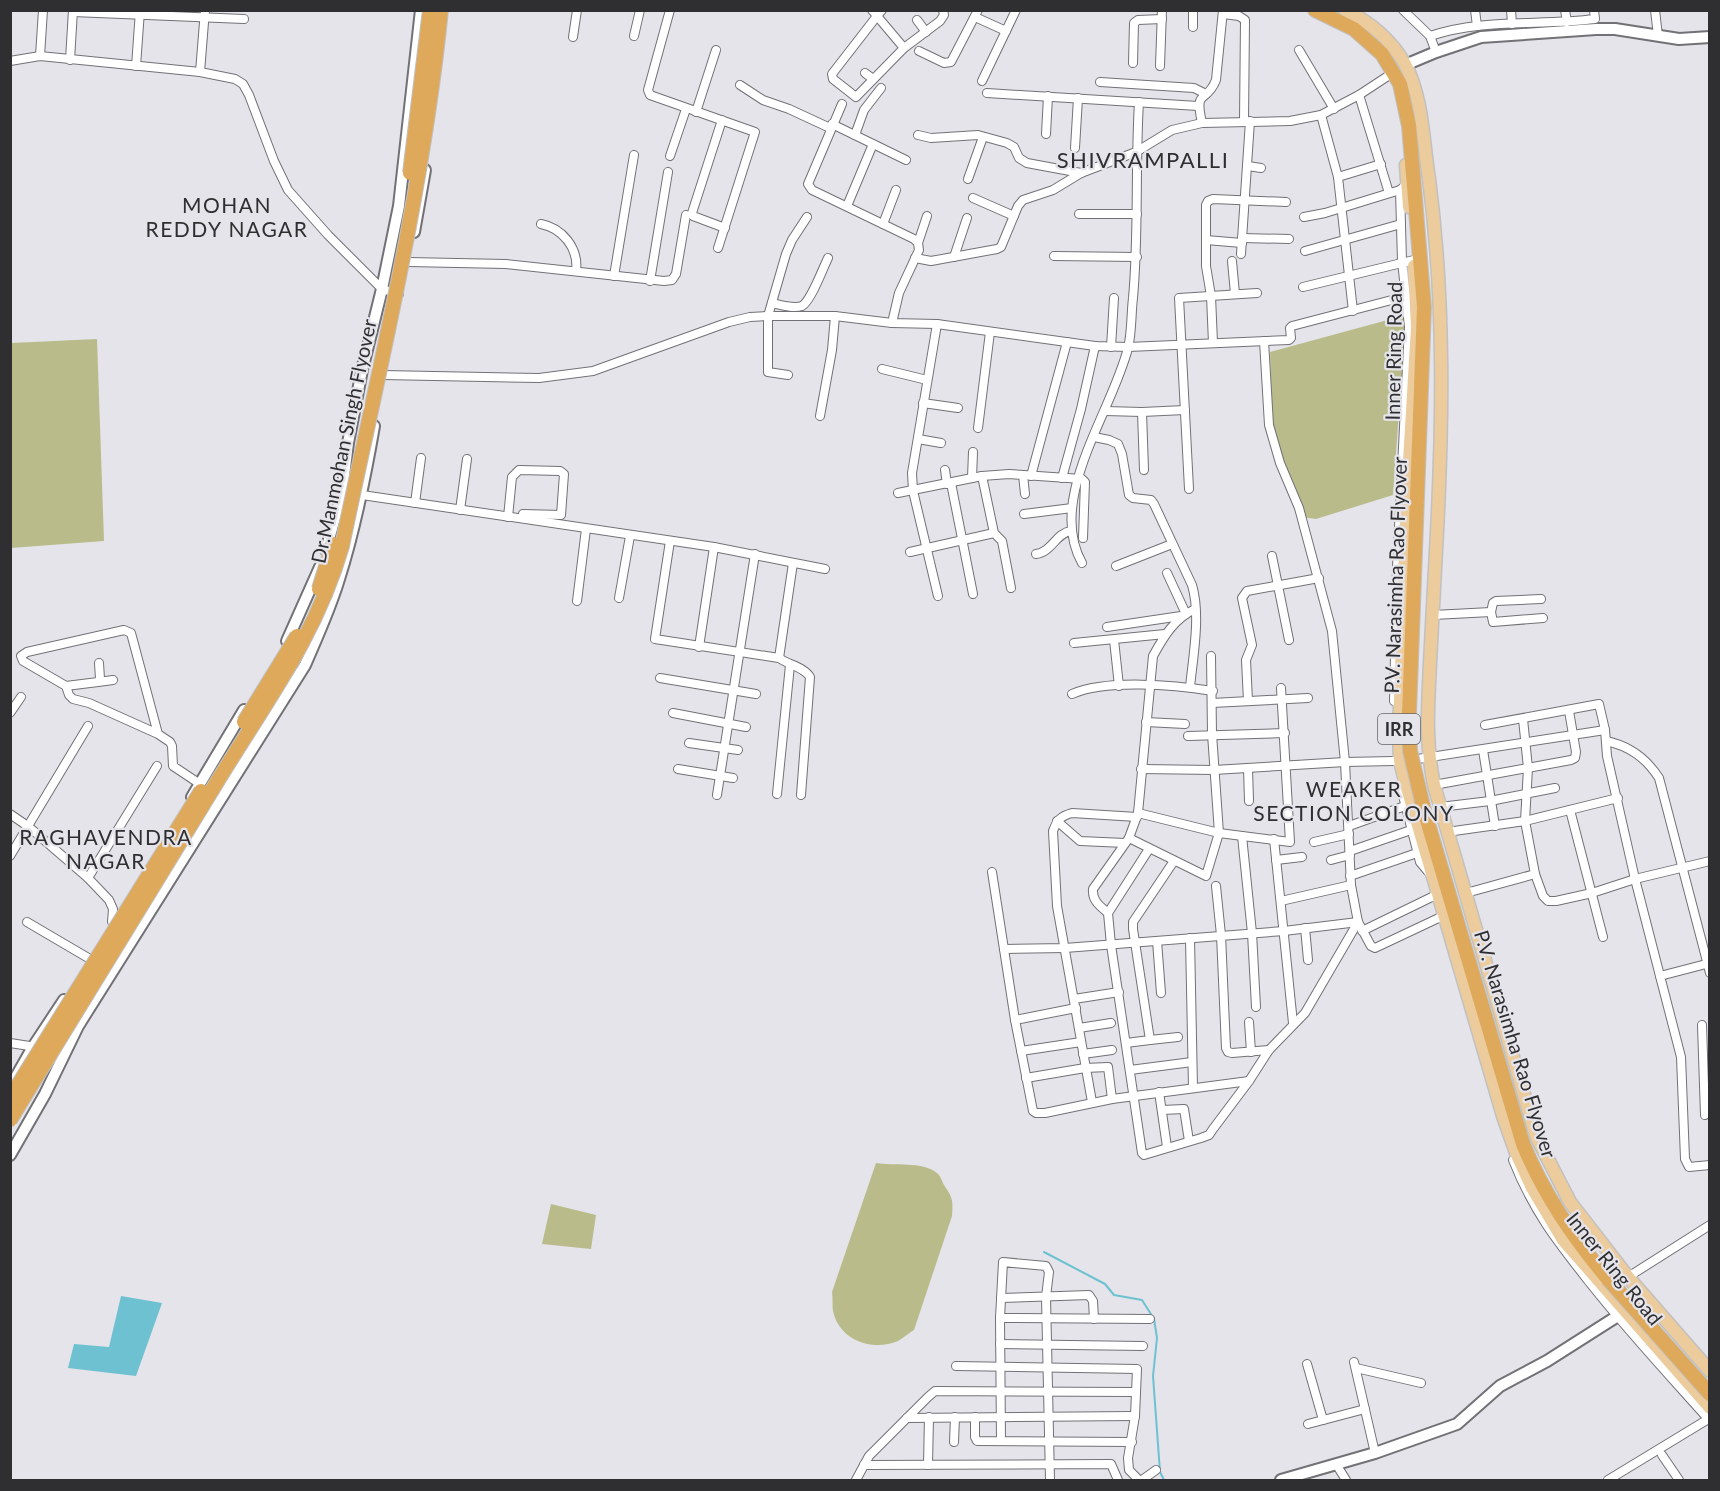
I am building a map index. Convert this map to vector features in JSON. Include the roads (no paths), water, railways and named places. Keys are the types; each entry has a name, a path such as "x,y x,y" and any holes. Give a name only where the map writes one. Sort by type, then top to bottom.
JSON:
{"highway":[{"name":"Dr.Manmohan Singh Flyover","path":"10,1098 296,639 320,585 332,548 401,228 430,10"},
{"name":"Dr.Manmohan Singh Flyover","path":"10,1120 238,747 288,670 327,594 342,546 412,210 423,148 441,10"},
{"name":"P.V. Narasimha Rao Flyover","path":"1313,10 1354,29 1382,54 1400,84 1409,126 1422,272 1424,344 1409,733 1414,771 1421,799 1517,1127 1537,1175 1558,1214 1576,1240 1710,1394"},
{"name":"P.V. Narasimha Rao Flyover","path":"1338,10 1371,31 1396,57 1408,81 1418,125 1433,307 1418,715 1419,749 1427,787 1519,1103 1542,1164 1565,1209 1584,1235 1710,1381"}],"main road":[{"name":"Inner Ring Road","path":"1313,10 1343,26 1363,40 1379,56 1390,74 1402,108 1408,261 1417,327 1407,495 1397,761 1445,915 1503,1116 1532,1188 1563,1240 1621,1315 1709,1416"},
{"name":"Inner Ring Road","path":"1345,10 1384,37 1406,67 1418,105 1434,215 1441,302 1439,490 1426,735 1434,785 1536,1136 1569,1202 1628,1277 1710,1371"}],"street":[{"path":"40,56 43,10"},
{"path":"10,1085 202,782 292,633 318,571 342,493 348,443 362,370 399,206 421,10"},
{"path":"10,1155 45,1094 78,1026 305,665 326,616 340,578 362,495 400,294 420,209 447,10"},
{"path":"573,37 577,10"},
{"path":"634,36 640,10"},
{"path":"670,10 648,92 654,98 752,130 756,135 718,248"},
{"path":"904,48 877,12 832,77 856,97 904,48 942,19 943,10"},
{"path":"982,81 1016,10"},
{"path":"1160,66 1162,10"},
{"path":"1193,10 1193,27"},
{"path":"1403,10 1430,36 1436,52"},
{"path":"1475,10 1477,26"},
{"path":"1510,10 1512,24"},
{"path":"1565,10 1567,22"},
{"path":"1406,67 1481,37 1595,19 1594,10"},
{"path":"1655,10 1658,36"},
{"path":"70,60 73,11 205,14 244,19"},
{"path":"136,66 140,12"},
{"path":"1202,123 1198,106 1200,98 1214,87 1218,71 1223,12 1239,16 1245,20 1248,166 1241,254"},
{"path":"200,72 205,14"},
{"path":"919,51 944,63 951,62 976,14 1006,31"},
{"path":"917,20 926,32"},
{"path":"1133,63 1134,23 1138,20 1162,20"},
{"path":"1430,36 1453,28 1512,24 1538,28 1615,29 1679,39 1710,37"},
{"path":"1406,67 1436,52 1453,48"},
{"path":"1299,50 1334,109"},
{"path":"696,112 716,51"},
{"path":"10,61 40,56 200,72 235,79 243,84 249,95 273,161 288,190 382,289 400,294"},
{"path":"865,73 873,80"},
{"path":"915,258 931,261 992,251 1001,247 1023,200 1053,189 1081,173 1136,152 1172,130 1202,123 1290,121 1321,116 1359,95 1390,74"},
{"path":"1100,82 1194,88 1206,94"},
{"path":"740,85 763,100 855,135 906,160"},
{"path":"855,135 864,110 881,88"},
{"path":"987,93 1198,106"},
{"path":"1359,95 1389,193"},
{"path":"1046,134 1048,96"},
{"path":"1075,148 1078,98"},
{"path":"1082,563 1076,552 1071,531 1072,508 1078,479 1128,347 1137,257 1136,152 1139,102"},
{"path":"842,104 808,178 808,187 918,243"},
{"path":"670,156 686,109"},
{"path":"1321,116 1338,177 1353,311"},
{"path":"722,120 692,213 693,216 725,228"},
{"path":"918,135 931,138 966,135 983,137 1014,147 1019,158 1027,163 1081,173"},
{"path":"968,179 983,137"},
{"path":"847,206 873,144"},
{"path":"404,157 417,155 427,161"},
{"path":"614,276 634,155"},
{"path":"1338,177 1381,164"},
{"path":"1248,166 1261,168"},
{"path":"650,281 668,172"},
{"path":"1304,217 1341,208 1404,187 1401,224 1408,261 1409,327 1397,567 1397,761 1417,854 1420,862 1433,878"},
{"path":"883,224 896,190"},
{"path":"973,198 1014,216"},
{"path":"1213,343 1211,296 1206,266 1206,205 1208,201 1213,199 1286,202"},
{"path":"1079,214 1137,214"},
{"path":"408,262 506,264 650,281 672,280 676,274 686,215"},
{"path":"892,323 898,293 919,250 918,243 927,216"},
{"path":"788,375 768,372 768,316 792,240 807,217"},
{"path":"954,257 967,218"},
{"path":"541,224 553,227 573,248 578,259 576,271"},
{"path":"1305,251 1401,224"},
{"path":"1206,240 1289,239"},
{"path":"1054,256 1137,257"},
{"path":"772,303 792,307 802,305 808,300 828,258"},
{"path":"1232,261 1236,294"},
{"path":"1303,287 1408,261"},
{"path":"1189,489 1179,298 1257,293"},
{"path":"384,375 539,378 593,371 729,322 768,316 835,316 892,323 937,324 1095,346 1128,347 1289,340 1292,326 1407,296"},
{"path":"1111,346 1114,298"},
{"path":"820,416 832,350 835,316"},
{"path":"937,324 912,473 913,491 938,596"},
{"path":"978,428 990,332"},
{"path":"1264,340 1269,425 1280,463 1299,508 1332,631 1345,762 1351,881 1358,922 1371,946 1379,948 1445,915"},
{"path":"1025,494 1027,475 1067,342"},
{"path":"1062,478 1095,346"},
{"path":"882,369 927,380"},
{"path":"923,403 958,408"},
{"path":"1105,411 1185,410"},
{"path":"1142,412 1144,470"},
{"path":"1094,437 1118,444 1122,454 1129,495 1133,498 1151,500 1192,585 1195,609 1190,687"},
{"path":"918,439 941,443"},
{"path":"972,478 973,452"},
{"path":"415,503 421,458"},
{"path":"460,510 467,459"},
{"path":"945,470 973,594"},
{"path":"508,518 514,473 560,471 564,474 561,515 524,514"},
{"path":"898,493 982,476 1009,474 1082,479 1085,482 1083,538"},
{"path":"982,476 994,533 1002,541 1011,588"},
{"path":"362,495 714,547 825,569"},
{"path":"1024,514 1072,508"},
{"path":"577,602 586,529"},
{"path":"1036,554 1044,552 1062,533 1071,531"},
{"path":"910,552 994,533"},
{"path":"619,598 630,536"},
{"path":"670,541 655,639 779,658 806,671 810,683 801,795"},
{"path":"1116,566 1172,544"},
{"path":"699,647 714,547"},
{"path":"717,795 755,554"},
{"path":"1272,556 1289,640"},
{"path":"779,658 793,562"},
{"path":"1167,573 1183,615"},
{"path":"1248,701 1246,660 1252,645 1243,594 1247,591 1319,578"},
{"path":"1541,599 1496,601 1493,603 1491,612 1493,622 1543,618"},
{"path":"1107,627 1183,615 1195,609"},
{"path":"1433,615 1491,612"},
{"path":"1108,913 1095,901 1093,889 1127,841 1138,815 1153,656 1165,634 1183,615"},
{"path":"113,680 66,686 23,661 21,656 27,652 124,630 129,631 158,734"},
{"path":"1074,643 1165,634"},
{"path":"1114,640 1119,686"},
{"path":"1057,821 1080,841 1127,841 1206,876 1219,833 1212,734 1211,656"},
{"path":"98,681 100,679 99,663"},
{"path":"777,794 790,665"},
{"path":"660,678 756,694"},
{"path":"66,686 73,699 89,703 158,734 172,746 173,766 225,795"},
{"path":"1072,694 1088,687 1119,686 1190,687 1213,691"},
{"path":"1092,1102 1058,906 1053,844 1053,831 1057,821 1064,815 1072,813 1138,815 1219,833 1290,842 1281,688"},
{"path":"10,713 21,696"},
{"path":"1212,704 1308,698"},
{"path":"1485,725 1599,704 1635,879 1681,1057 1685,1159 1689,1167 1710,1165"},
{"path":"1434,785 1575,758 1569,711"},
{"path":"673,713 746,728"},
{"path":"1523,718 1528,768 1526,821 1535,874 1543,896 1548,901 1592,893 1635,879 1710,861"},
{"path":"1146,722 1185,724"},
{"path":"10,856 88,726"},
{"path":"1141,769 1214,770 1397,761 1605,730"},
{"path":"1188,736 1285,733"},
{"path":"1606,741 1621,744 1634,752 1650,765 1659,778 1710,973"},
{"path":"689,743 738,750"},
{"path":"1483,750 1495,826"},
{"path":"88,878 157,766"},
{"path":"1248,768 1249,801"},
{"path":"678,769 733,778"},
{"path":"1440,807 1490,801 1555,788"},
{"path":"1448,832 1526,821 1618,798"},
{"path":"1314,842 1406,806"},
{"path":"1570,810 1603,937"},
{"path":"10,814 29,827 88,878 109,900 113,909 112,922"},
{"path":"171,829 194,843"},
{"path":"1331,860 1411,830"},
{"path":"1242,836 1252,933 1256,1007"},
{"path":"1274,839 1293,1023"},
{"path":"1149,849 1108,913 1142,1153 1148,1155 1209,1134 1249,1082 1269,1050 1305,1012 1358,922"},
{"path":"1281,901 1351,881 1417,854"},
{"path":"1276,860 1302,857"},
{"path":"1150,1040 1133,922 1174,861"},
{"path":"992,872 1015,1020 1031,1107 1036,1113 1159,1092 1249,1082"},
{"path":"1466,893 1535,874"},
{"path":"1216,886 1221,935 1226,1048 1232,1053 1269,1050"},
{"path":"1362,931 1438,894"},
{"path":"27,922 90,959"},
{"path":"112,922 134,937"},
{"path":"1004,949 1111,945 1284,931 1358,922"},
{"path":"1305,928 1308,960"},
{"path":"1190,938 1193,1088"},
{"path":"1157,941 1161,993"},
{"path":"1660,976 1708,963"},
{"path":"1074,999 1119,992"},
{"path":"1015,1020 1076,1008"},
{"path":"1249,1022 1251,1052"},
{"path":"1079,1028 1111,1023"},
{"path":"1702,1025 1707,1067 1705,1115"},
{"path":"1126,1043 1178,1037"},
{"path":"1021,1051 1081,1042"},
{"path":"10,1043 65,1054"},
{"path":"1083,1054 1112,1050"},
{"path":"1130,1070 1192,1062"},
{"path":"1026,1078 1085,1068 1108,1067 1112,1099"},
{"path":"1159,1092 1167,1147"},
{"path":"1162,1110 1184,1109 1189,1141"},
{"path":"1628,1277 1710,1225"},
{"path":"1001,1441 1000,1318 1003,1262 1046,1266 1049,1272 1046,1297 1050,1480"},
{"path":"1001,1298 1089,1295 1093,1301 1094,1319"},
{"path":"1281,1480 1375,1453 1457,1424 1500,1386 1547,1361 1646,1298"},
{"path":"1000,1318 1150,1319"},
{"path":"1000,1344 1143,1346"},
{"path":"1307,1364 1323,1420"},
{"path":"1375,1453 1355,1365 1421,1383"},
{"path":"956,1366 1137,1369 1135,1416 1128,1458 1129,1470 1141,1480 1156,1470"},
{"path":"856,1480 869,1456 935,1391 1136,1392"},
{"path":"1308,1424 1365,1409"},
{"path":"907,1418 1135,1416"},
{"path":"1608,1480 1709,1416"},
{"path":"928,1465 929,1417"},
{"path":"954,1442 955,1417"},
{"path":"975,1417 975,1439 1132,1442"},
{"path":"1662,1455 1678,1480"},
{"path":"864,1465 1111,1464 1118,1480"},
{"path":"1336,1464 1346,1480"}],"water":[{"path":"121,1296 162,1303 136,1376 68,1368 74,1344 109,1347"}],"waterway":[{"path":"1044,1252 1105,1284 1114,1295 1142,1300 1154,1319 1157,1338 1153,1376 1160,1472 1164,1480"}],"district":[{"name":"SHIVRAMPALLI","path":"1143,159"},
{"name":"MOHAN REDDY NAGAR","path":"227,216"},
{"name":"WEAKER SECTION COLONY","path":"1354,800"},
{"name":"RAGHAVENDRA NAGAR","path":"106,848"}]}
